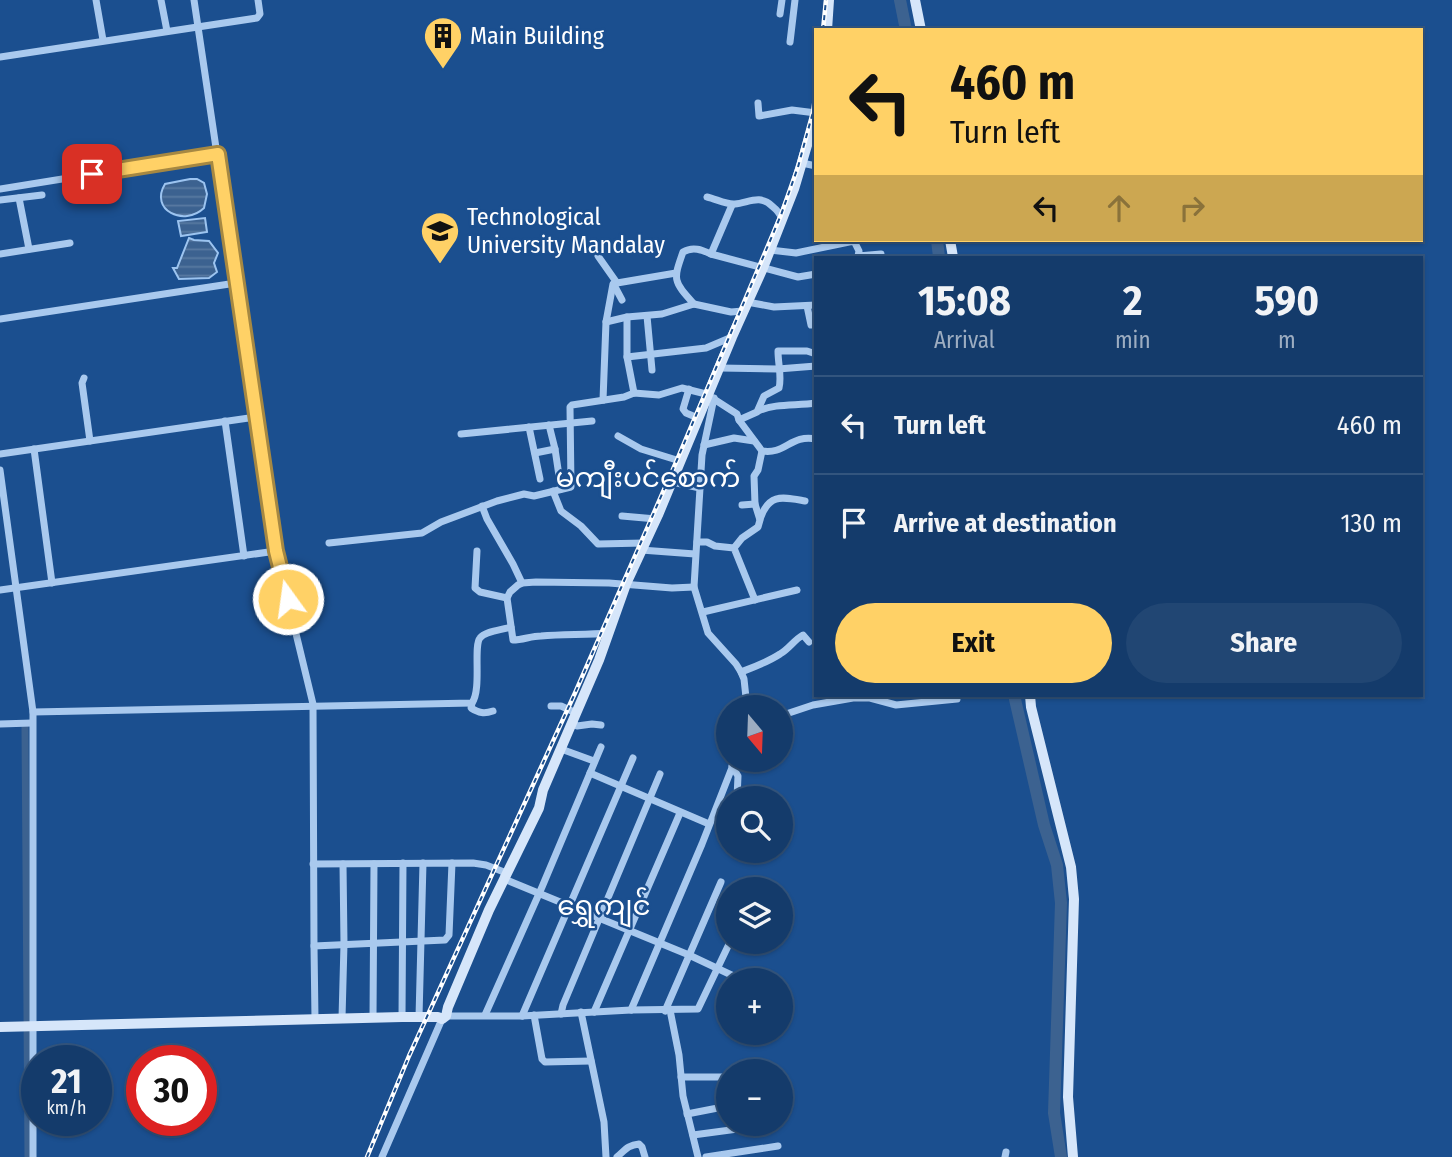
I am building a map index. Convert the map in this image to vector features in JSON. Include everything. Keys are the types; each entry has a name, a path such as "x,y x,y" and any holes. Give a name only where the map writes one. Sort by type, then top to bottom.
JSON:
{"street":[{"path":"96,0 103,40"},
{"path":"161,0 167,31"},
{"path":"194,0 276,551 313,706 316,1019"},
{"path":"0,57 257,18 260,14 258,0"},
{"path":"780,15 782,0"},
{"path":"790,42 795,0"},
{"path":"827,28 829,0"},
{"path":"915,0 921,28"},
{"path":"758,103 759,116 792,110 814,118"},
{"path":"746,695 741,672 708,633 694,587 702,455 711,397 720,368 782,219 814,121"},
{"path":"0,189 218,154"},
{"path":"802,163 814,166"},
{"path":"0,200 42,195"},
{"path":"707,197 732,205 762,199 771,204 782,219"},
{"path":"19,198 29,249"},
{"path":"711,254 732,205"},
{"path":"770,250 796,253 850,242"},
{"path":"0,254 70,243"},
{"path":"694,304 675,277 686,250 698,249 798,277 814,274"},
{"path":"858,256 881,254"},
{"path":"598,256 622,300"},
{"path":"615,284 676,273"},
{"path":"0,319 236,283"},
{"path":"603,400 606,321 615,284"},
{"path":"606,321 662,314 694,304 731,312 745,307 811,306 811,325"},
{"path":"647,316 652,370"},
{"path":"627,317 627,357 634,393"},
{"path":"627,357 706,348 732,337"},
{"path":"757,412 764,396 779,388 779,351 814,353"},
{"path":"720,368 778,369 814,366"},
{"path":"84,378 82,383 90,441"},
{"path":"329,543 422,533 441,522 482,506 524,494 534,496 572,486 570,405 634,393 659,395 679,388 689,388 711,397 737,414 762,451 780,449 799,438 814,439"},
{"path":"689,388 683,409 698,418"},
{"path":"382,1157 480,930 539,808 626,584 698,418 711,397"},
{"path":"739,420 767,407 814,403"},
{"path":"0,454 256,417"},
{"path":"225,421 244,556"},
{"path":"461,434 592,421"},
{"path":"549,425 555,449 561,511 598,544 643,546 695,554"},
{"path":"529,427 540,479"},
{"path":"618,436 641,449 682,457 702,455"},
{"path":"704,445 734,438 754,442"},
{"path":"34,449 52,583"},
{"path":"535,453 555,449"},
{"path":"760,520 755,504 754,476 762,451"},
{"path":"0,470 33,712 28,1026 33,1157"},
{"path":"672,482 699,488"},
{"path":"734,548 742,538 758,527 769,501 787,498 805,501"},
{"path":"742,505 755,504"},
{"path":"482,506 522,583"},
{"path":"622,516 656,519"},
{"path":"698,542 734,548"},
{"path":"734,548 755,600"},
{"path":"0,590 276,551"},
{"path":"477,551 475,588 480,592 507,598"},
{"path":"609,633 584,636 542,635 513,640 507,598 510,592 522,583 694,587"},
{"path":"702,612 797,590"},
{"path":"493,711 477,712 471,708 476,692 477,645 479,639 486,634 511,627"},
{"path":"741,672 780,654 803,635 809,642"},
{"path":"1030,697 1071,867 1074,899 1068,1097 1073,1157"},
{"path":"793,712 853,698 870,698 896,705 957,699"},
{"path":"33,712 472,703"},
{"path":"551,706 561,706 574,718 577,726 601,725"},
{"path":"0,724 32,723"},
{"path":"485,1015 601,747"},
{"path":"561,750 594,761"},
{"path":"522,1016 633,758"},
{"path":"631,1010 729,772"},
{"path":"590,774 709,824"},
{"path":"561,1014 660,774"},
{"path":"594,1012 680,813"},
{"path":"402,1017 403,863"},
{"path":"419,1017 423,863"},
{"path":"314,946 441,942 448,939 452,863"},
{"path":"313,864 473,863 504,872 504,879"},
{"path":"342,1018 343,864"},
{"path":"373,1017 374,864"},
{"path":"504,879 717,968 724,954"},
{"path":"698,1157 687,1114 668,1011 716,894"},
{"path":"0,1027 373,1017 522,1016 698,1009 716,970"},
{"path":"582,1012 604,1122 606,1157"},
{"path":"534,1015 542,1059 545,1062 591,1061"},
{"path":"681,1077 716,1077"},
{"path":"687,1114 716,1108"},
{"path":"693,1135 716,1132"},
{"path":"617,1157 625,1148 639,1144 645,1157"},
{"path":"706,1157 778,1146"}],"water":[{"path":"190,179 204,183 207,194 204,208 187,216 171,213 162,201 161,193 165,184"},
{"path":"205,218 207,232 181,236 178,221"},
{"path":"189,238 209,241 218,253 214,263 217,272 209,278 179,279 173,268 177,268"}],"waterway":[{"path":"900,0 906,28"},
{"path":"937,242 939,256"},
{"path":"1014,697 1044,825 1057,865 1061,903 1054,1113 1061,1157"},
{"path":"25,727 28,1157"}],"railway":[{"path":"823,28 826,0"},
{"path":"367,1157 409,1056 575,693 677,460 781,215 798,167 814,105"}],"place":[{"name":"Main Building","path":"443,70"},
{"name":"Technological University Mandalay","path":"440,265"}],"district":[{"name":"မကျီးပင်စောက်","path":"648,477"},
{"name":"ရွှေကျင်","path":"604,905"}],"route":[{"path":"92,174 218,154 276,551 288,599"}]}
